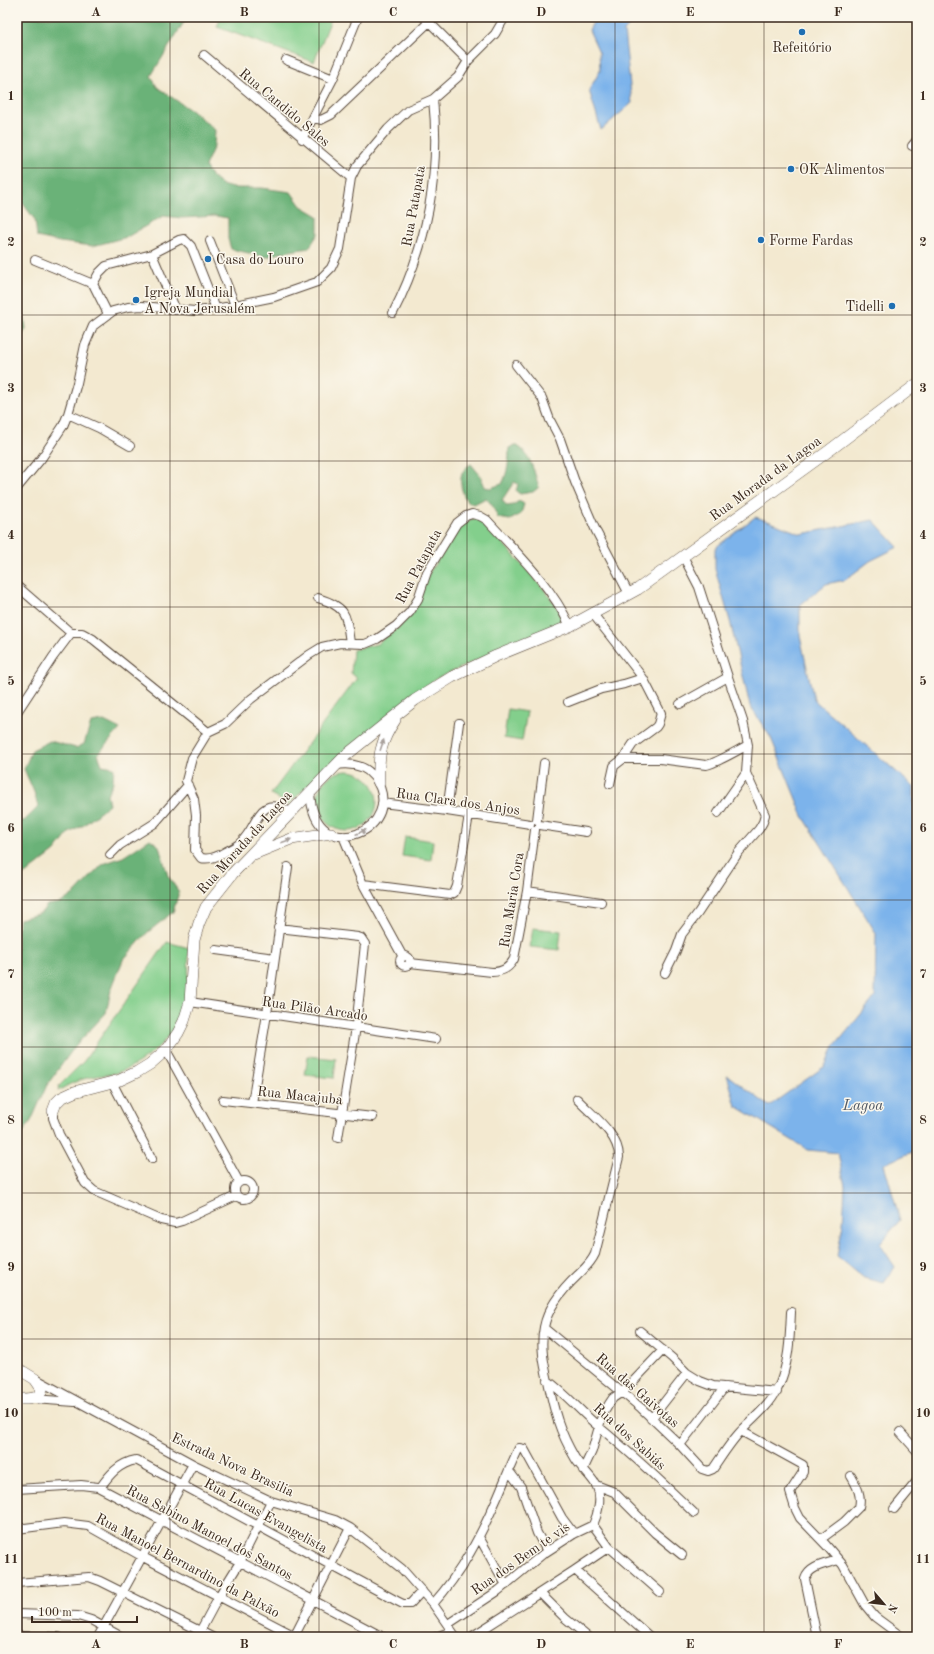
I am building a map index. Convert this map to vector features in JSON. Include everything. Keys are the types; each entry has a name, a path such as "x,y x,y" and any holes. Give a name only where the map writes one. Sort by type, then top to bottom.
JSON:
{"street":[{"path":"302,139 333,79 358,17"},
{"path":"17,488 44,454 63,426 77,383 85,345 93,326 113,311 128,307 142,306 176,310 216,309 274,297 310,285 324,276 335,261 340,249 351,178 357,166 388,129 408,110 433,99 458,77 468,61 494,34 505,17"},
{"path":"314,118 322,120 331,115 426,19 468,61"},
{"name":"Rua Candido Sales","path":"204,55 302,139 351,178"},
{"path":"286,60 333,79"},
{"name":"Rua Patapata","path":"393,312 412,273 425,228 435,154 435,117 433,99"},
{"path":"93,284 98,273 106,266 152,254 182,239 186,240 191,246 216,309"},
{"path":"210,241 235,305"},
{"path":"152,254 176,310"},
{"path":"35,260 93,284 108,314"},
{"path":"516,365 542,398 550,420 560,439 596,531 629,594"},
{"name":"Rua Morada da Lagoa","path":"236,1196 182,1221 174,1223 161,1220 94,1191 85,1183 59,1134 53,1118 53,1111 56,1103 61,1098 74,1092 112,1082 137,1072 150,1064 166,1050 184,1021 190,1002 194,940 199,922 206,907 215,894 335,765 400,711 434,687 471,666 570,626 629,594 830,450 917,384"},
{"path":"68,414 99,428 130,446"},
{"name":"Rua Patapata","path":"208,732 225,724 251,699 309,655 322,647 333,643 365,644 377,639 396,626 418,599 427,572 457,523 466,516 472,514 487,520 545,584 570,626"},
{"path":"665,973 676,951 682,934 698,913 738,853 752,839 763,822 765,815 751,787 746,773 748,745 743,721 699,587 683,556"},
{"path":"17,586 71,633 88,635 208,732 192,758 187,775 188,785 194,799 196,816 195,850 201,858 217,857 241,842 262,810 272,806 278,806 290,812"},
{"path":"318,598 333,602 342,610 346,617 350,643"},
{"path":"593,614 643,678 660,713 660,719 656,727 633,744 623,759 614,766 610,784"},
{"path":"17,712 53,657 71,633"},
{"path":"680,704 728,677"},
{"path":"568,702 601,688 624,684 643,678"},
{"path":"378,783 378,764 382,743 400,711"},
{"path":"447,811 459,723"},
{"path":"623,759 660,759 706,765 712,764 718,759 748,745"},
{"name":"Rua Maria Cora","path":"363,884 403,957 408,957 410,963 492,972 505,970 510,966 514,959 526,891 544,763"},
{"path":"335,765 348,764 360,766 371,773 378,783 382,793 382,803"},
{"path":"718,813 746,773"},
{"path":"110,855 120,845 155,823 188,785"},
{"name":"Rua Morada da Lagoa","path":"310,792 310,805 314,817 321,826 331,833 343,836 352,836 369,828 376,821 382,803"},
{"name":"Rua Clara dos Anjos","path":"382,803 447,811 586,832"},
{"path":"343,836 363,884 450,895 458,886 469,815"},
{"path":"249,856 290,839 331,833"},
{"path":"252,1103 267,1014 278,928 288,867"},
{"path":"526,891 601,902"},
{"path":"278,928 358,936 364,941 365,947 356,1027 338,1138"},
{"path":"216,950 275,958"},
{"name":"Rua Pilão Arcado","path":"190,1002 436,1039"},
{"path":"166,1050 239,1182"},
{"path":"112,1082 152,1158"},
{"path":"577,1099 614,1139 619,1149 619,1157 595,1254 588,1266 560,1294 548,1315 544,1328 542,1354 555,1416 575,1459 596,1485 607,1488 619,1496 656,1533 682,1554"},
{"name":"Rua Macajuba","path":"223,1100 374,1117"},
{"path":"239,1182 247,1182 253,1187 253,1194 247,1200 236,1196 235,1188 239,1182"},
{"path":"791,1312 788,1354 777,1392 741,1431 803,1465 804,1469 790,1492 792,1501 800,1518 821,1539 849,1574 865,1605 875,1617 902,1637"},
{"name":"Rua das Gaivotas","path":"544,1328 641,1408 680,1445 702,1469 708,1471 712,1469 741,1431"},
{"path":"640,1331 687,1373 705,1384 777,1392"},
{"path":"583,1470 592,1451 599,1426 612,1398 622,1393 663,1350"},
{"name":"Estrada Nova Brasilia","path":"17,1368 193,1464 271,1501 336,1520 350,1528 396,1564 422,1591 452,1630"},
{"path":"652,1419 687,1373"},
{"path":"29,1398 35,1398 41,1393 42,1387 35,1379"},
{"name":"Rua dos Sabiás","path":"547,1380 614,1438 694,1513"},
{"path":"680,1445 725,1387"},
{"name":"Estrada Nova Brasilia","path":"17,1398 78,1402"},
{"path":"900,1432 917,1451"},
{"path":"433,1604 456,1578 479,1537 518,1450 522,1448 562,1518 574,1534"},
{"name":"Rua Lucas Evangelista","path":"100,1488 111,1473 126,1463 136,1460 403,1604 410,1604 422,1591"},
{"path":"98,1637 193,1464"},
{"path":"509,1471 521,1487 537,1533 548,1552"},
{"path":"821,1539 844,1522 859,1507 860,1496 858,1488 851,1476"},
{"path":"894,1509 917,1481"},
{"name":"Rua Sabino Manoel dos Santos","path":"17,1489 81,1484 100,1488 312,1601 383,1637"},
{"path":"596,1485 598,1506 593,1525 609,1546 660,1592"},
{"path":"199,1634 219,1596 240,1562 271,1501"},
{"name":"Rua Manoel Bernardino da Palxão","path":"17,1529 64,1523 88,1526 143,1557 295,1637"},
{"name":"Rua dos Bem te vis","path":"452,1630 530,1564 574,1534 593,1525"},
{"path":"295,1637 350,1528"},
{"path":"479,1537 506,1585"},
{"path":"470,1637 540,1593 609,1546"},
{"path":"817,1637 805,1579 806,1574 811,1569 838,1560"},
{"path":"575,1570 650,1637"},
{"path":"17,1583 90,1577 199,1634 212,1637"},
{"path":"540,1593 561,1614 588,1637"},
{"path":"17,1614 78,1616 91,1620 122,1637"},
{"path":"436,1637 452,1630"},
{"path":"17,1636 59,1637"}],"green space":[{"path":"17,17 187,17 151,76 157,87 196,114 215,130 214,146 205,166 217,181 229,187 262,188 291,192 301,206 318,216 318,234 309,248 284,252 266,257 231,249 228,239 228,218 216,216 182,218 163,216 127,237 93,246 60,242 37,237 35,220 17,197"},
{"path":"221,17 332,17 314,62 217,27"},
{"path":"17,312 24,314 26,329 17,343"},
{"path":"515,445 528,457 539,487 533,492 520,494 516,491 518,484 514,482 502,500 507,506 513,505 519,501 524,504 521,514 510,520 498,518 492,505 486,498 474,504 467,502 461,486 461,476 466,467 471,464 480,475 485,487 490,488 502,484 508,466 509,448"},
{"path":"472,519 481,519 543,588 561,612 560,622 436,679 323,771 288,805 271,794 357,678 351,673 353,650 377,644 400,626 429,573 462,523"},
{"path":"508,709 527,712 522,741 504,738"},
{"path":"104,721 120,729 98,754 102,765 114,767 113,782 107,795 109,805 84,825 69,833 55,851 17,879 17,820 24,821 38,807 34,792 24,769 32,750 50,741 76,748 84,744 91,723"},
{"path":"341,771 353,771 364,776 372,784 377,795 375,813 364,826 353,831 341,831 330,826 322,818 317,807 317,795 322,784 330,776"},
{"path":"405,837 433,841 431,860 402,856"},
{"path":"150,839 159,846 168,876 179,892 173,912 147,933 123,960 111,990 106,1013 76,1045 47,1085 31,1121 17,1141 17,929 20,919 41,913 47,905 61,903 75,893 103,864 123,857"},
{"path":"533,928 561,931 559,950 530,947"},
{"path":"167,942 189,948 187,994 179,1020 171,1032 152,1053 129,1068 116,1073 83,1079 58,1091 59,1086 84,1061"},
{"path":"308,1056 336,1059 334,1078 305,1075"}],"water":[{"path":"596,17 638,17 624,31 632,103 601,130 589,90 600,71 599,52 589,30"},
{"name":"Lagoa","path":"755,517 801,534 873,520 898,547 870,561 845,580 826,584 800,605 800,636 814,700 914,787 914,805 917,810 917,1150 884,1164 900,1220 880,1244 895,1267 884,1283 864,1278 837,1256 843,1224 845,1186 838,1153 808,1150 736,1106 727,1075 769,1106 825,1066 834,1047 875,997 876,933 803,816 771,738 750,706 730,621 715,569 715,548"}],"place":[{"name":"Refeitório","path":"802,32"},
{"name":"OK Alimentos","path":"791,169"},
{"name":"Forme Fardas","path":"761,240"},
{"name":"Casa do Louro","path":"208,259"},
{"name":"Igreja Mundial A Nova Jerusalém","path":"136,300"},
{"name":"Tidelli","path":"892,306"}]}
